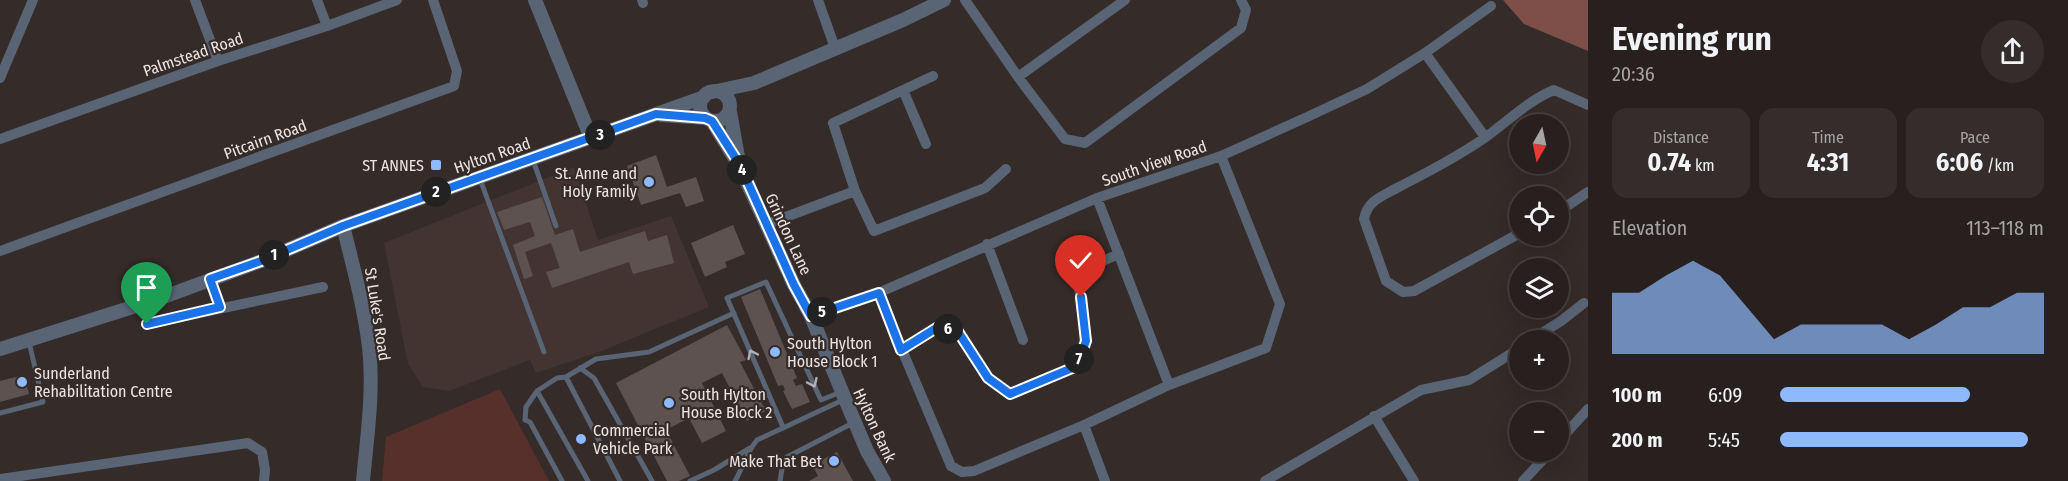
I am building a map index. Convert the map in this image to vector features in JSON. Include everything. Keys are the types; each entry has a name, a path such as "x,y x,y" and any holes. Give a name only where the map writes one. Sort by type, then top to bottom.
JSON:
{"street":[{"path":"195,0 218,61"},
{"path":"317,0 327,26"},
{"name":"Palmstead Road","path":"0,139 397,0"},
{"name":"Pitcairn Road","path":"0,251 454,86 458,71 433,0"},
{"path":"535,0 591,138"},
{"path":"818,0 835,48"},
{"name":"Hylton Road","path":"0,350 161,298 261,261 343,226 708,94 754,82 944,0"},
{"path":"965,0 1018,77 1065,139 1085,143 1240,28 1246,10 1242,0"},
{"path":"1018,77 1125,0"},
{"path":"0,78 28,2"},
{"name":"South View Road","path":"811,316 879,293 1097,198 1221,156 1367,89 1425,53 1491,6"},
{"path":"1425,53 1485,137"},
{"path":"933,76 833,123 855,191 874,231 985,188 1006,169"},
{"name":"Hylton Road","path":"730,109 754,82"},
{"path":"903,90 926,144"},
{"path":"1509,239 1414,291 1403,292 1386,281 1366,229 1365,210 1374,200 1431,171 1485,137 1542,95 1554,90 1588,105"},
{"path":"722,93 727,96 730,109 725,118 709,120 700,106 708,94 722,93"},
{"name":"Grindon Lane","path":"730,109 740,165"},
{"name":"Hylton Road","path":"656,114 709,120"},
{"name":"Grindon Lane","path":"709,120 740,165 811,316"},
{"path":"879,293 951,466 962,472 974,471 1084,425 1169,385 1266,348 1280,304 1221,156"},
{"path":"767,224 855,191"},
{"path":"1569,205 1588,192"},
{"path":"1097,198 1169,385"},
{"name":"St Luke's Road","path":"343,226 358,283 369,349 370,397 363,481"},
{"path":"987,244 1023,340"},
{"path":"901,350 938,327 957,330 988,378 1010,394 1077,366 1086,341 1077,272 1119,254"},
{"path":"210,279 220,307"},
{"path":"147,324 323,287"},
{"path":"1547,330 1584,303"},
{"name":"Hylton Bank","path":"811,316 843,395 884,481"},
{"path":"1265,481 1421,390 1468,380 1509,355"},
{"path":"1569,430 1588,409"},
{"path":"1374,416 1414,481"},
{"path":"1084,425 1105,481"},
{"path":"0,479 248,443 262,452 264,481"},
{"path":"1523,481 1541,462"}],"lane":[{"path":"532,158 556,226"},
{"path":"479,177 543,352"},
{"path":"783,427 727,298 766,282 821,400 843,395"},
{"path":"562,481 530,422 525,420 526,407 537,391 557,378 566,377 596,359 649,352 734,313"},
{"path":"0,413 43,402 29,342"},
{"path":"579,368 594,378 652,481"},
{"path":"566,377 620,481"},
{"path":"537,391 588,481"},
{"path":"690,481 714,470 750,448 757,440 843,395"},
{"path":"780,481 787,457 855,422"},
{"path":"735,481 745,464 750,448"}],"shaded area":[{"path":"1503,0 1588,0 1588,51 1524,24"},
{"path":"574,167 598,240 671,216 709,307 599,352 536,373 530,360 449,391 423,387 408,364 384,243"},
{"path":"500,389 549,481 382,481 386,437"}],"building":[{"name":"St. Anne and Holy Family","path":"656,155 667,187 696,177 704,201 686,207 680,193 641,205 627,166"},
{"path":"542,197 555,235 573,229 580,252 645,231 648,241 667,235 674,263 633,274 629,262 552,288 546,272 560,268 551,243 525,252 533,276 524,279 513,245 535,236 530,222 504,230 497,212"},
{"path":"733,225 745,254 725,262 727,267 705,277 691,243"},
{"name":"South Hylton House Block 1","path":"760,289 797,378 793,380 796,386 802,384 810,402 792,409 783,391 785,390 783,385 778,386 741,297"},
{"name":"South Hylton House Block 2","path":"727,325 746,360 740,362 766,411 747,421 722,373 702,383 726,431 702,443 689,418 666,430 690,476 679,481 667,481 616,383"},
{"path":"24,375 29,394 0,402 0,381"},
{"path":"837,452 853,481 809,481 818,476 812,465"}],"place":[{"name":"ST ANNES","path":"436,165"},
{"name":"St. Anne and Holy Family","path":"649,182"},
{"name":"South Hylton House Block 1","path":"775,352"},
{"name":"Sunderland Rehabilitation Centre","path":"22,382"},
{"name":"South Hylton House Block 2","path":"669,403"},
{"name":"Commercial Vehicle Park","path":"581,439"},
{"name":"Make That Bet","path":"834,461"}],"route":[{"path":"147,324 220,307 210,279 261,261 343,226 656,114 705,118 712,121 740,165 794,285 811,316 879,293 901,350 938,327 957,330 988,378 1010,394 1077,366 1086,341 1081,297"}]}
